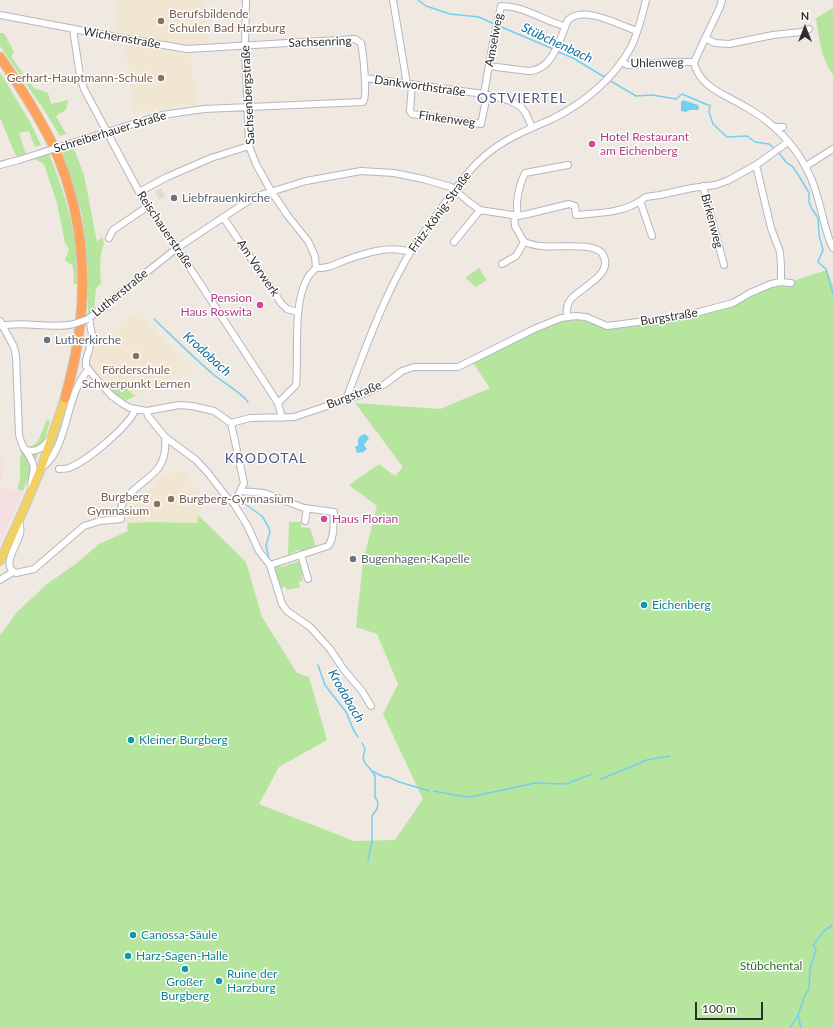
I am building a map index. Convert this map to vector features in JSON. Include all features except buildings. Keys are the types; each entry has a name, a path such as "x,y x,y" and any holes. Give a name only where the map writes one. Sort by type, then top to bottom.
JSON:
{"highway":[{"path":"0,58 31,105 52,144 65,178 76,219 82,269 82,316 76,355 65,398"}],"main road":[{"path":"0,561 40,471 50,438 65,398"}],"street":[{"name":"Sachsenbergstraße","path":"246,0 245,45 249,146 256,164 271,191 288,216 308,241 315,256 316,268"},
{"path":"393,0 410,84"},
{"name":"Fritz-König-Straße","path":"346,400 374,326 403,264 454,189 490,151 502,142 569,109 586,98 608,79 630,48 637,32 646,0"},
{"path":"722,0 694,62 698,75 706,84 716,91 765,119 788,142 806,166 818,197 827,237 833,248"},
{"name":"Amselweg","path":"484,94 496,25 501,6 511,6 525,10 554,24 565,26"},
{"path":"489,66 534,71 546,64 555,50 568,20 573,16 585,14 595,16 637,32"},
{"name":"Wichernstraße","path":"0,15 73,30 187,50 245,45"},
{"path":"705,38 715,43 729,44 773,35 801,32 809,29"},
{"name":"Reischauerstraße","path":"73,30 80,76 84,88 147,207 177,248 278,403 282,418"},
{"name":"Sachsenring","path":"245,45 358,40 362,44 365,78 365,98 363,102 247,107"},
{"name":"Uhlenweg","path":"621,62 628,65 694,62"},
{"name":"Dankworthstraße","path":"365,78 484,94 508,100 516,103 524,112 532,127"},
{"name":"Finkenweg","path":"410,84 410,111 414,115 481,124 486,100 484,94"},
{"name":"Schreiberhauer Straße","path":"0,165 162,115 204,109 247,107"},
{"path":"774,127 783,126"},
{"name":"Birkenweg","path":"724,265 703,186 715,185 727,181 756,165 788,142"},
{"path":"139,192 211,158 249,146"},
{"path":"806,166 833,149"},
{"path":"567,317 567,307 571,299 602,274 605,264 602,253 594,248 542,246 524,242 515,226 516,207 522,178 525,173 568,165"},
{"path":"756,165 771,228 780,252 781,282"},
{"name":"Lutherstraße","path":"1,324 21,323 47,326 68,325 89,318 177,248 254,197 271,191 334,175 372,171 394,173 423,179 454,189"},
{"path":"454,189 480,210 516,215 528,214 569,204 575,206 576,215 632,207 646,197 703,186"},
{"path":"640,201 652,236"},
{"path":"109,238 113,230 147,207"},
{"path":"454,242 480,210"},
{"name":"Am Vorwerk","path":"224,217 281,303 287,309 298,312"},
{"path":"502,264 516,256 524,242"},
{"path":"278,403 296,385 298,312 301,294 308,277 316,268 324,269 355,257 393,250 410,252"},
{"name":"Burgstraße","path":"231,423 250,418 294,417 366,393 384,384 407,369 419,367 454,368 467,363 534,329 567,317 586,317 607,326 677,316 733,303 750,293 771,284 781,282 791,283"},
{"path":"89,318 91,341 86,360 88,370 112,396 135,410 147,411 179,405 192,406 214,411 231,423 244,483 234,504"},
{"path":"1,324 14,347 16,356 18,428 20,442 34,467 34,474 30,482 32,489"},
{"path":"40,471 54,455 68,419 79,382 88,370"},
{"path":"59,469 74,466 96,450 112,437 133,416 135,410"},
{"path":"147,411 148,416 165,437 196,460 234,504 247,525 259,551 270,565 282,604 287,611 310,627 321,639 371,706"},
{"path":"0,580 14,573 34,569 84,526 100,521 121,519 120,509 124,501 160,466 166,449 165,437"},
{"path":"24,449 33,451 38,450 50,438"},
{"path":"241,491 264,493 307,508 334,512 332,542 328,546 270,565"},
{"path":"305,521 307,508"},
{"path":"14,573 9,564 21,531 19,520"},
{"path":"301,554 308,579"}],"shaded area":[{"name":"Berufsbildende Schulen Bad Harzburg","path":"119,0 204,0 208,44 189,45 118,35 114,6"},
{"name":"Gerhart-Hauptmann-Schule","path":"124,41 190,52 197,104 134,112"},
{"path":"161,188 165,196 159,200 155,192"},
{"name":"Förderschule Schwerpunkt Lernen","path":"137,311 190,369 125,401 110,390 89,366 95,346"},
{"path":"0,459 4,460 0,487"},
{"name":"Burgberg-Gymnasium","path":"182,470 205,503 198,515 197,523 125,522 123,516 162,476"},
{"path":"0,489 23,491 0,543"}],"green space":[{"path":"833,8 833,75 823,55 816,18"},
{"path":"0,33 4,33 14,52 11,57 34,88 48,93 51,104 68,100 66,110 56,116 66,134 60,136 0,46"},
{"path":"0,72 30,122 41,145 35,147 29,131 19,133 26,154 16,156 0,118"},
{"path":"73,146 84,175 97,242 102,237 104,243 102,248 100,269 101,284 96,288 94,310 88,313 88,270 82,214 62,151"},
{"path":"49,154 65,199 74,234 76,246 77,284 74,284 73,266 65,260 69,249 65,243 57,203 44,164 34,159"},
{"path":"479,268 487,280 476,287 465,278"},
{"name":"Stübchental","path":"827,270 833,286 833,1028 0,1028 0,635 17,612 47,584 77,563 99,544 128,531 128,523 197,523 198,515 246,562 262,617 297,673 309,677 327,740 279,767 259,804 354,841 395,840 423,799 383,714 398,684 377,634 356,627 363,561 377,506 349,485 379,464 395,476 403,467 355,403 440,409 490,388 473,363 557,321 573,318 586,319 605,328 628,325 731,301"},
{"path":"119,382 135,396 125,401 110,390"},
{"path":"47,420 50,421 46,435 23,491 17,489 20,481 21,454 23,450 34,445 38,441"},
{"path":"289,522 301,522 301,527 310,528 316,547 300,551 298,550 288,555"},
{"path":"300,561 305,573 302,576 303,580 299,582 300,587 287,590 285,587 281,588 273,565 279,563 281,567"}],"water":[{"path":"683,100 698,105 698,110 690,110 686,112 681,111 681,102"},
{"path":"365,434 369,438 364,445 367,449 363,452 357,453 355,447 358,445 360,436"}],"waterway":[{"name":"Stübchenbach","path":"418,0 426,6 450,14 479,17 494,24"},
{"name":"Stübchenbach","path":"499,26 553,49"},
{"name":"Stübchenbach","path":"556,51 573,58 606,78"},
{"name":"Stübchenbach","path":"609,80 636,96 652,95 676,99 682,94 708,105"},
{"name":"Stübchenbach","path":"710,105 709,112 713,124 727,137 747,136 755,142 769,144 775,149"},
{"name":"Stübchenbach","path":"778,152 786,162 793,167 809,193 809,202 818,218 819,235 823,250 818,262 826,269 833,294"},
{"name":"Krodobach","path":"154,319 206,368 248,402"},
{"name":"Krodobach","path":"245,504 262,516 269,528 270,532 266,545 269,559"},
{"name":"Krodobach","path":"318,665 325,685 346,712 358,737"},
{"name":"Krodobach","path":"362,743 365,749 363,758 375,776 375,797 378,802 377,809 372,816 372,841 368,860"},
{"path":"601,779 647,760 670,756"},
{"path":"372,771 384,777 395,780"},
{"path":"434,791 470,797 535,783 566,784 592,774"},
{"path":"396,781 429,791"},
{"name":"Stübchenbach","path":"801,1028 798,1015 805,995 809,989 810,969 816,950 813,945 825,930 833,925"},
{"path":"790,1028 798,1016"}],"place":[{"name":"Berufsbildende Schulen Bad Harzburg","path":"161,21"},
{"name":"Gerhart-Hauptmann-Schule","path":"161,78"},
{"name":"Hotel Restaurant am Eichenberg","path":"592,144"},
{"name":"Liebfrauenkirche","path":"174,198"},
{"name":"Pension Haus Roswita","path":"260,305"},
{"name":"Lutherkirche","path":"47,340"},
{"name":"Förderschule Schwerpunkt Lernen","path":"136,356"},
{"name":"Burgberg-Gymnasium","path":"171,499"},
{"name":"Burgberg Gymnasium","path":"157,504"},
{"name":"Haus Florian","path":"324,519"},
{"name":"Bugenhagen-Kapelle","path":"353,559"},
{"name":"Eichenberg","path":"644,605"},
{"name":"Kleiner Burgberg","path":"131,740"},
{"name":"Canossa-Säule","path":"133,935"},
{"name":"Harz-Sagen-Halle","path":"128,956"},
{"name":"Großer Burgberg","path":"185,969"},
{"name":"Ruine der Harzburg","path":"219,981"}],"district":[{"name":"OSTVIERTEL","path":"522,98"},
{"name":"KRODOTAL","path":"266,458"}]}
